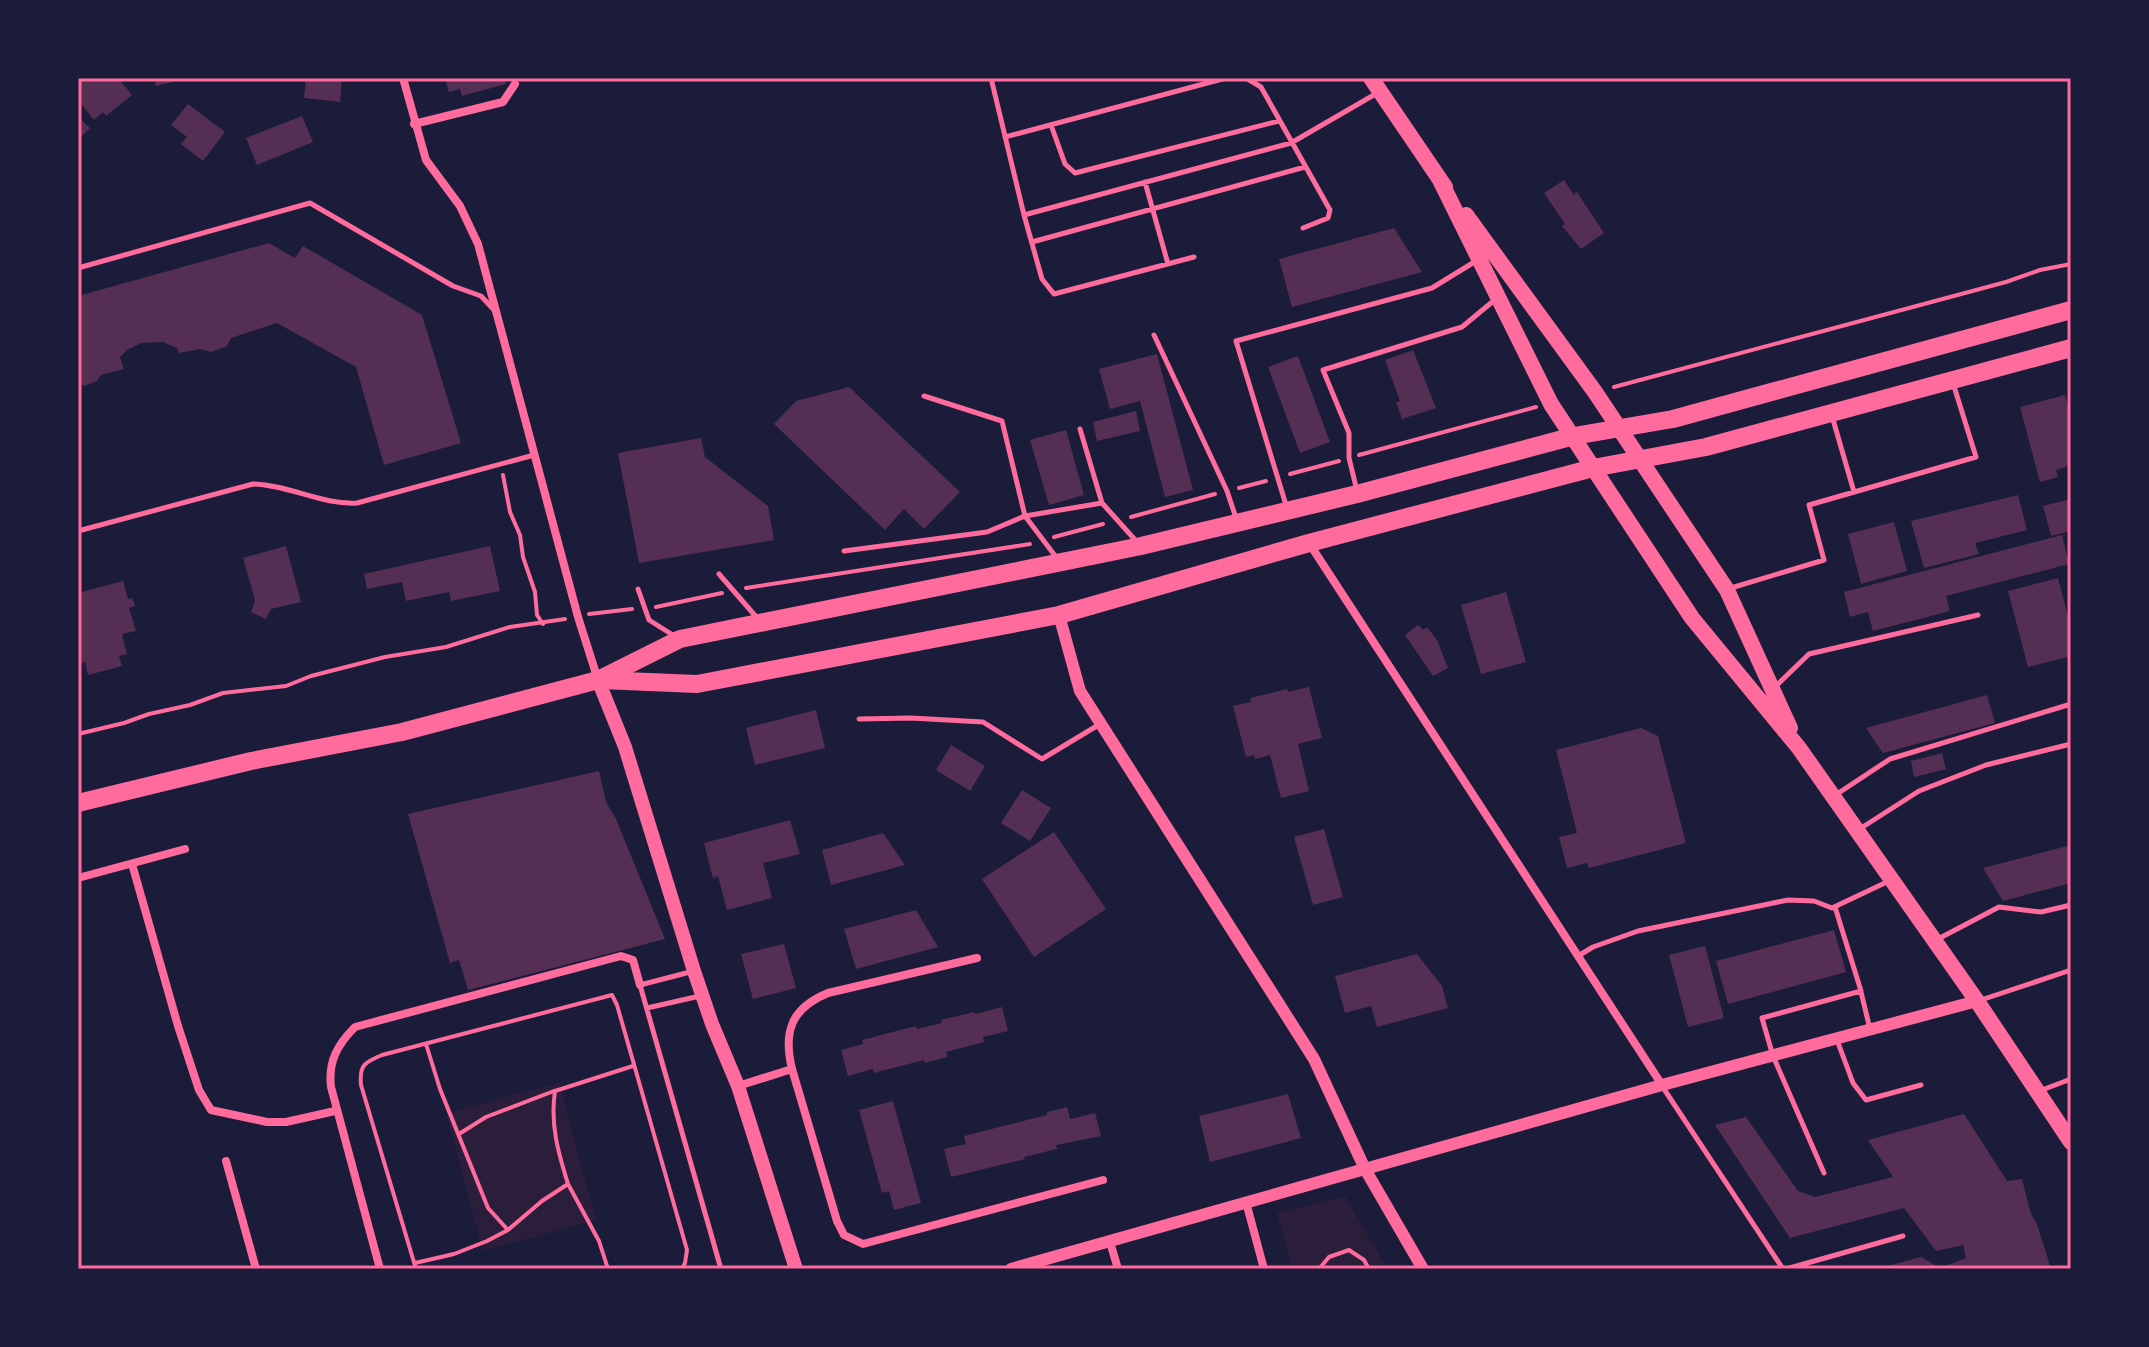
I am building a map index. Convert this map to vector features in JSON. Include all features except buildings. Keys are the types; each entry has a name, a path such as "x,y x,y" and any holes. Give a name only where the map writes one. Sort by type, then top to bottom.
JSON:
{"highway":[{"path":"81,799 251,761 402,732 598,680 680,639 1141,546 1357,494 1574,436 1673,419 2071,310"},
{"path":"598,680 697,684 1059,615 1309,543 1593,468 1706,447 2071,348"}],"main road":[{"path":"1375,85 1620,429 1727,590 1799,748"},
{"path":"1440,180 1551,404 1692,618 1799,748 1935,940 2071,1142"},
{"path":"598,680 625,747 694,971 738,1086 796,1269"}],"street":[{"path":"403,78 426,160 460,206 478,244 598,680"},
{"path":"414,124 503,102 515,84"},
{"path":"1309,543 1662,1085"},
{"path":"1059,615 1080,691 1314,1059 1365,1169 1423,1269"},
{"path":"78,878 185,849"},
{"path":"132,864 178,1026 199,1090 211,1110 277,1122 335,1111"},
{"path":"380,1269 335,1111 329,1071 336,1050 355,1027 621,956 633,960 640,985"},
{"path":"977,958 828,993 813,999 799,1012 791,1026 787,1048 792,1069 837,1221 844,1235 863,1244 1103,1180"},
{"path":"1011,1269 1662,1085 1977,1001"},
{"path":"738,1086 792,1069"},
{"path":"226,1161 256,1269"},
{"path":"1246,1202 1264,1269"},
{"path":"1110,1242 1118,1269"}],"lane":[{"path":"991,78 1042,279 1054,294 1194,257"},
{"path":"1005,137 1226,78"},
{"path":"1246,78 1261,87 1330,210 1328,218 1303,228"},
{"path":"1024,215 1291,143 1375,85"},
{"path":"1051,125 1065,164 1075,173 1279,121"},
{"path":"1032,242 1305,167"},
{"path":"1145,182 1168,264"},
{"path":"78,268 310,203 453,286 481,296 497,314"},
{"path":"1287,510 1236,341 1432,288 1479,259"},
{"path":"1357,494 1349,458 1349,433 1323,370 1462,327 1498,297"},
{"path":"1154,335 1227,491 1237,522"},
{"path":"1727,590 1824,560 1809,505 1976,457 1952,381"},
{"path":"924,396 1002,421 1025,516 1059,561"},
{"path":"1832,414 1854,492"},
{"path":"1080,429 1102,503 1141,546"},
{"path":"78,531 253,484 271,485 342,504 357,503 535,455"},
{"path":"844,551 987,532 1025,516 1102,503"},
{"path":"719,574 762,623"},
{"path":"638,589 649,620 680,639"},
{"path":"1772,689 1809,654 1978,615"},
{"path":"1833,796 1890,759 2071,704"},
{"path":"859,719 983,722 1042,759 1101,724"},
{"path":"1857,830 1919,791 1986,765 2071,744"},
{"path":"1578,956 1593,947 1638,931 1788,900 1814,901 1835,907 1892,880"},
{"path":"1935,940 1999,907 2041,912 2071,905"},
{"path":"1835,907 1870,1030"},
{"path":"1977,1001 2071,970"},
{"path":"694,971 640,985 721,1269"},
{"path":"1824,1173 1773,1056 1762,1018 1861,991"},
{"path":"647,1008 703,995"},
{"path":"1837,1039 1853,1083 1866,1100 1921,1085"},
{"path":"2037,1091 2071,1079"},
{"path":"1662,1085 1784,1269 1903,1236"}],"path":[{"path":"1634,382 2071,264"},
{"path":"620,608 644,610 734,590 1043,540 1485,423 1497,417"},
{"path":"78,734 190,705 223,693 286,686 311,676 385,657 446,647 510,627 543,624 537,615 535,592 523,557 520,535 510,512 503,475"},
{"path":"568,1184 508,1230 454,1254 415,1266 359,1071 365,1062 374,1058 612,995 687,1250 682,1269"},
{"path":"426,1043 440,1089 488,1208 508,1230"},
{"path":"459,1134 486,1117 634,1066"},
{"path":"555,1091 552,1108 554,1137 568,1184 599,1241 608,1269"},
{"path":"1319,1269 1329,1257 1349,1250 1364,1260 1369,1269"}],"shaded area":[{"path":"559,1083 596,1220 483,1251 446,1113"},
{"path":"1345,1196 1388,1269 1292,1269 1277,1213"}]}
